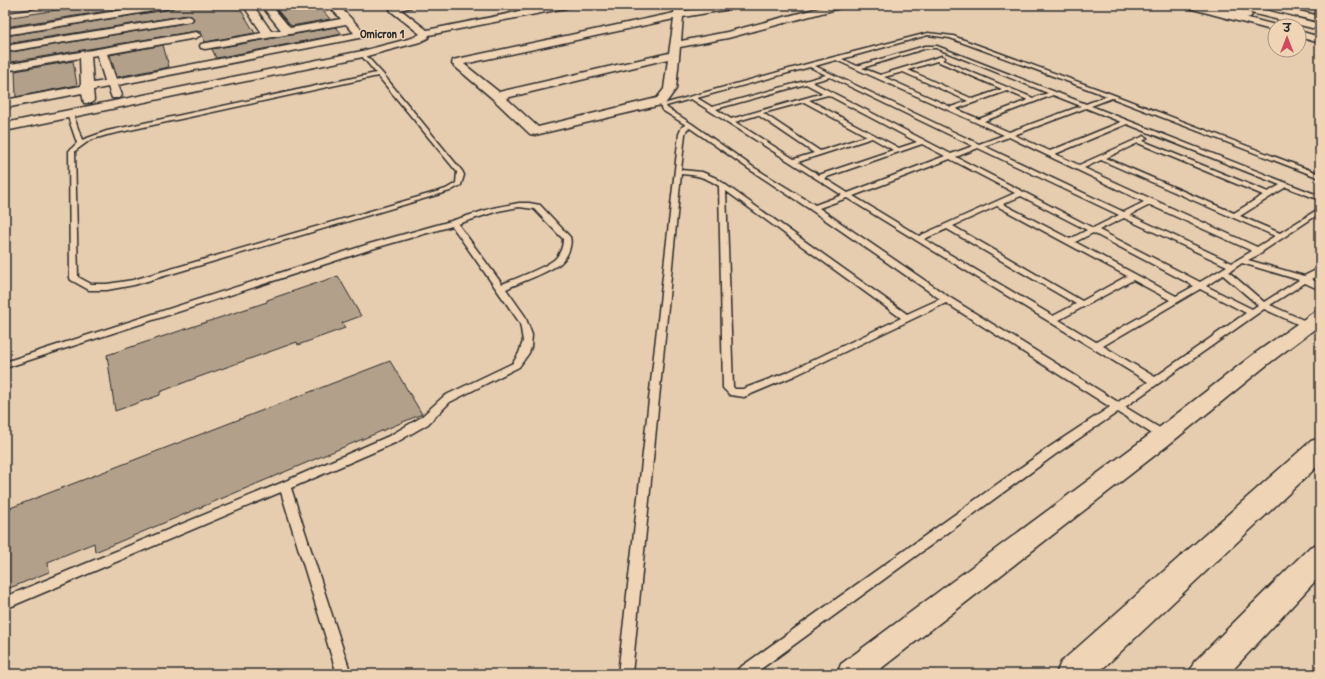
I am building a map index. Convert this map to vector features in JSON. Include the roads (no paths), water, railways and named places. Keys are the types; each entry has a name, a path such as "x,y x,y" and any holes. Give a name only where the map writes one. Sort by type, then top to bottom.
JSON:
{"street":[{"path":"5,9 34,5"},
{"path":"5,32 171,5"},
{"path":"248,5 268,35"},
{"path":"266,5 287,32"},
{"path":"5,104 359,36 360,33 332,5"},
{"path":"408,5 395,10 425,33"},
{"path":"5,127 363,54 416,40 424,36 425,33 566,5"},
{"path":"680,10 670,90 660,101 534,131 497,96 462,69 457,62 680,10 740,5"},
{"path":"497,96 841,5"},
{"path":"1188,5 1267,26"},
{"path":"1209,5 1267,20"},
{"path":"1233,5 1318,21"},
{"path":"1261,5 1318,21"},
{"path":"5,49 186,15 196,35 205,46 214,63"},
{"path":"205,46 347,21"},
{"path":"1307,32 1320,34"},
{"path":"1307,34 1320,40"},
{"path":"5,68 196,35"},
{"path":"101,51 113,83 118,104"},
{"path":"85,54 89,110"},
{"path":"851,674 1164,436 1261,359 1314,321"},
{"path":"1073,674 1320,448"},
{"path":"1206,674 1320,556"}],"lane":[{"path":"1164,436 946,299 814,208 750,168 662,107 665,104 836,58 928,34 936,34 951,37 1112,96 1320,176"},
{"path":"858,67 932,47 956,54 1320,198"},
{"path":"363,54 380,74 460,172 461,175 459,184 440,192 134,282 107,287 89,287 74,278 72,151 88,137 380,74"},
{"path":"880,77 956,54"},
{"path":"836,58 1010,135 1150,202 1258,251"},
{"path":"938,60 1034,100"},
{"path":"810,65 1233,266"},
{"path":"904,70 972,101"},
{"path":"711,109 832,75"},
{"path":"807,82 1252,313"},
{"path":"950,109 1008,89"},
{"path":"730,121 828,93"},
{"path":"979,121 1052,93"},
{"path":"814,208 1112,96"},
{"path":"692,97 848,196 1154,382"},
{"path":"805,100 898,150"},
{"path":"759,113 819,153"},
{"path":"70,114 80,143"},
{"path":"1049,154 1126,122"},
{"path":"625,674 682,131 690,125"},
{"path":"1078,168 1155,134"},
{"path":"794,161 873,136"},
{"path":"1139,141 1269,195"},
{"path":"819,177 922,142"},
{"path":"1101,158 1281,236"},
{"path":"678,172 709,176 907,318"},
{"path":"1235,216 1286,184"},
{"path":"722,185 728,388 733,392 744,393 791,374 946,299"},
{"path":"918,238 1021,193"},
{"path":"1070,242 1125,216 1150,202"},
{"path":"5,365 372,246 512,206 531,204 537,207 567,239 565,248 560,259 556,263 501,288"},
{"path":"998,204 1177,300"},
{"path":"1096,346 1243,261 1320,210"},
{"path":"5,603 285,486 393,439 424,421 447,399 516,365 524,357 527,348 527,328 521,316 454,223"},
{"path":"947,226 1082,304"},
{"path":"1243,261 1304,279 1320,286"},
{"path":"743,674 1040,460 1263,305 1320,270"},
{"path":"1224,272 1263,305 1314,321"},
{"path":"1053,320 1134,276"},
{"path":"285,486 344,674"}],"district":[{"name":"Omicron 1","path":"382,33"}]}
